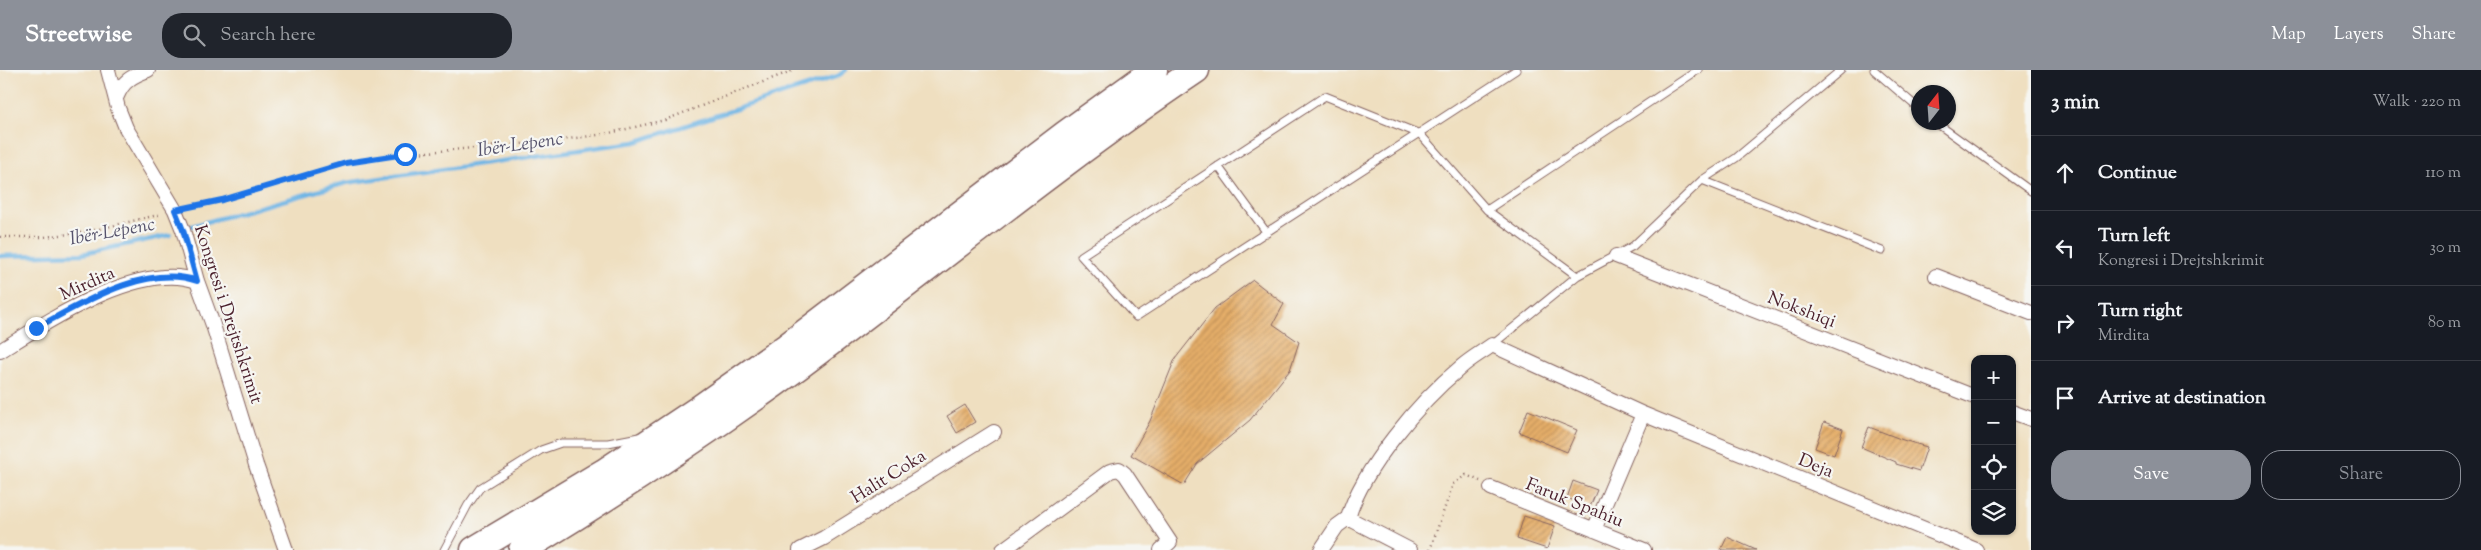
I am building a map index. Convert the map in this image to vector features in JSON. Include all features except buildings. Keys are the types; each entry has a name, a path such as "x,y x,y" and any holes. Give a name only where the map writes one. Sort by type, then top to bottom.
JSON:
{"highway":[{"path":"474,550 596,477 664,433 786,347 1064,135 1154,70"},
{"path":"522,550 616,492 713,427 861,319 1126,118 1196,70"}],"street":[{"name":"Kongresi i Drejtshkrimit","path":"108,70 117,96 118,108 126,128 175,210 183,230 197,281 213,325 256,465 286,550"},
{"path":"117,96 121,86 128,79 148,70"},
{"name":"Nokshiqi","path":"1616,256 1971,395"},
{"name":"Mirdita","path":"0,351 86,301 125,286 170,275 197,281"},
{"path":"1936,276 2031,313"},
{"path":"1321,550 1337,526 1348,518 1353,500 1373,468 1414,413 1460,368 1492,345"},
{"name":"Deja","path":"1492,345 1642,414 1976,550"},
{"path":"2016,413 2031,419"},
{"path":"1594,530 1642,414"},
{"name":"Halit Coka","path":"800,550 824,538 994,432"},
{"path":"1003,550 1110,471 1119,469 1125,474 1170,542 1161,550"},
{"name":"Faruk Spahiu","path":"1491,488 1644,550"},
{"path":"1348,518 1410,550"}],"lane":[{"path":"1516,70 1420,134 1136,317 1081,256 1325,96 1420,134 1487,210 1577,276"},
{"path":"1487,210 1698,70"},
{"path":"1492,345 1577,276 1633,246 1702,180 1736,158 1841,70"},
{"path":"1874,70 1911,102"},
{"path":"1947,130 2031,191"},
{"path":"1218,166 1267,233"},
{"path":"1702,180 1882,251"},
{"path":"444,550 468,505 480,488 541,450 560,443 608,443 664,433"}],"path":[{"path":"0,236 44,237 86,232 222,200 346,163 405,154 554,141 605,134 664,120 794,70"},
{"path":"1430,550 1453,484 1466,475 1491,488"}],"waterway":[{"name":"Ibër-Lepenc","path":"192,226 346,183 635,142 838,76 846,70"},
{"name":"Ibër-Lepenc","path":"0,256 82,254 170,235"}],"route":[{"path":"36,328 86,301 152,278 170,275 184,276 197,281 183,230 175,210 222,200 346,163 405,154"}]}
